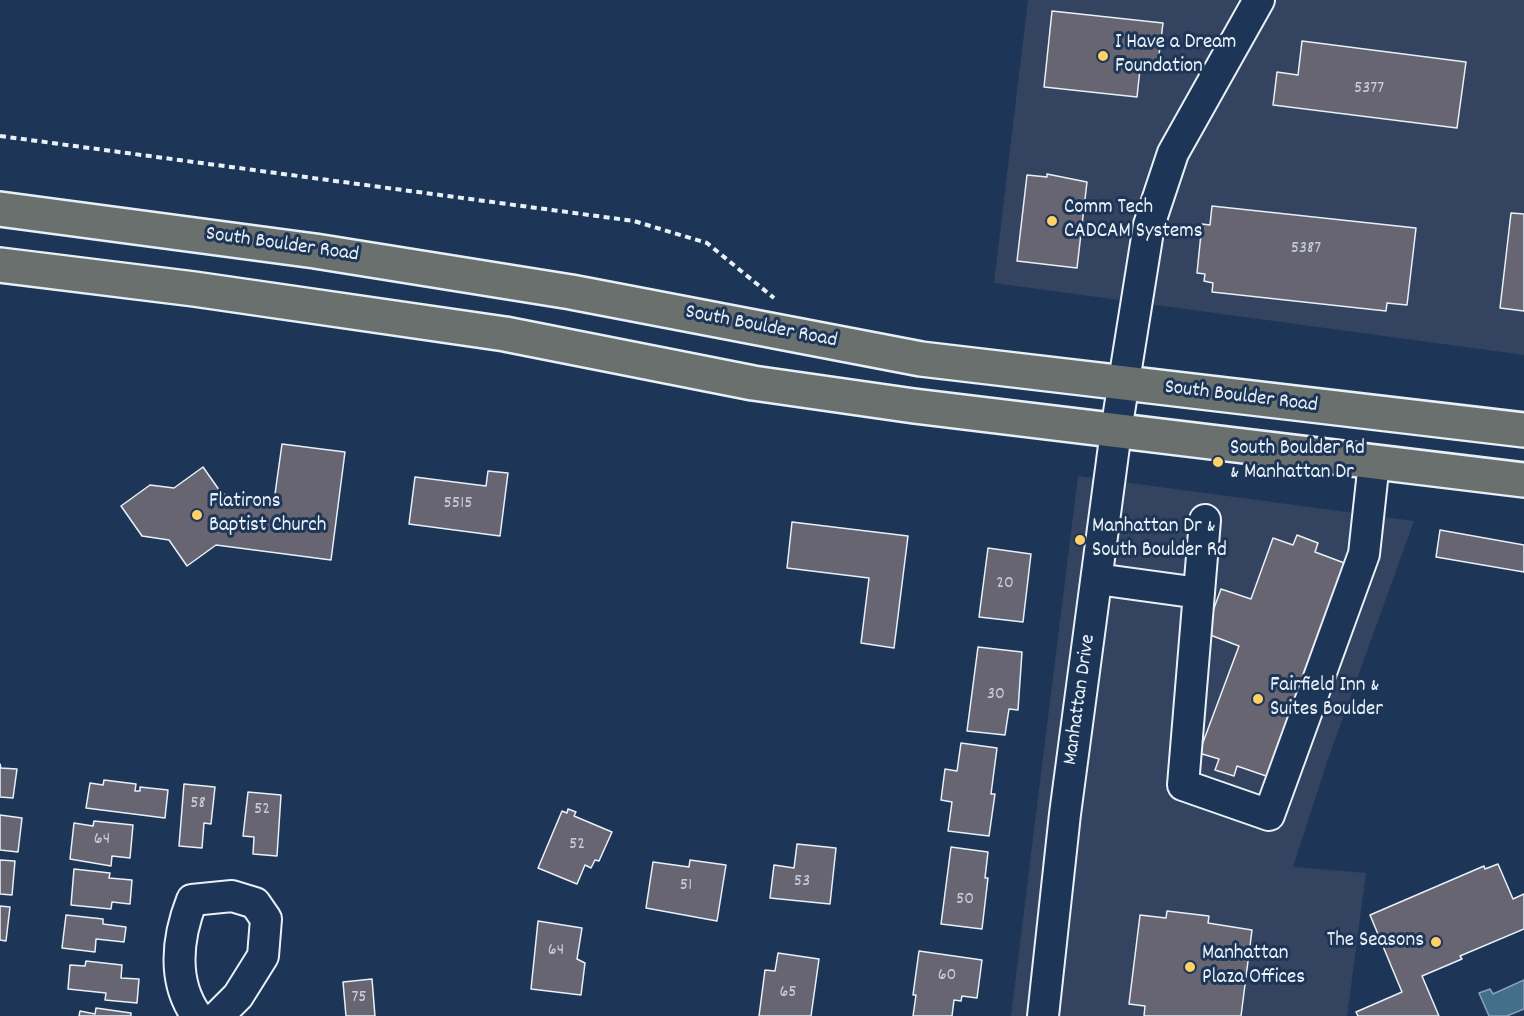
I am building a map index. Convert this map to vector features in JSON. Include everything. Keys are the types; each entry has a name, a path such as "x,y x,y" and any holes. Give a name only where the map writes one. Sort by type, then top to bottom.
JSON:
{"main road":[{"name":"South Boulder Road","path":"0,209 303,249 572,292 921,359 1124,385 1524,430"},
{"path":"0,265 205,291 505,334 753,383 914,406 1524,480"}],"street":[{"name":"Manhattan Drive","path":"1043,1016 1065,814 1116,430 1149,225 1169,165 1260,0"},
{"path":"1205,520 1183,785 1269,815 1364,554 1374,462"},
{"path":"1097,579 1199,593"},
{"path":"197,1016 184,998 179,951 181,927 192,900 232,896 255,903 266,919 263,956 238,996 218,1016"}],"path":[{"path":"0,136 634,222 707,243 779,302"}],"shaded area":[{"path":"1028,0 1524,0 1524,355 994,283"},
{"path":"1078,476 1414,521 1327,762 1293,867 1366,873 1347,1016 1011,1016"},
{"path":"1524,980 1524,1009 1507,1016 1489,1016 1479,993 1490,989 1493,994"}],"building":[{"name":"I Have a Dream Foundation","path":"1052,11 1163,23 1157,71 1140,69 1137,97 1044,87"},
{"path":"1302,41 1466,62 1457,128 1273,105 1277,72 1298,75"},
{"name":"Comm Tech CADCAM Systems","path":"1047,174 1087,182 1077,268 1017,261 1027,175 1047,177"},
{"path":"1212,206 1416,228 1407,305 1387,303 1386,311 1212,292 1213,283 1204,281 1205,274 1197,273 1202,224 1210,225"},
{"path":"1511,213 1524,214 1524,311 1500,308"},
{"path":"282,444 345,452 331,560 216,545 187,566 169,540 142,536 121,506 150,485 174,488 203,467 222,494 274,501"},
{"path":"488,471 508,473 500,536 409,524 415,477 486,486"},
{"path":"792,522 908,536 894,648 861,643 869,578 787,568"},
{"path":"1440,530 1524,545 1524,572 1436,557"},
{"name":"Fairfield Inn & Suites Boulder","path":"1297,535 1318,543 1315,552 1347,564 1269,777 1237,766 1234,776 1215,770 1219,759 1199,753 1239,646 1205,633 1221,589 1251,599 1273,538 1293,545"},
{"path":"988,548 1031,554 1023,622 979,617"},
{"path":"978,647 1022,652 1018,710 1009,709 1005,735 967,731"},
{"path":"961,743 997,748 991,794 995,794 989,836 948,831 952,802 941,800 945,769 957,771"},
{"path":"0,764 1,768 17,769 13,798 0,797"},
{"path":"104,780 136,784 135,791 140,791 140,787 168,790 165,818 86,808 90,783 103,785"},
{"path":"184,784 215,787 211,824 204,823 202,848 179,846"},
{"path":"248,792 281,795 277,856 253,854 254,837 243,836"},
{"path":"568,809 576,812 574,816 612,832 599,861 595,860 591,868 585,865 577,884 538,868 562,811 567,813"},
{"path":"0,815 22,818 18,852 0,850"},
{"path":"94,821 133,825 130,858 112,856 111,866 70,859 74,823 93,826"},
{"path":"797,844 836,848 830,904 770,898 774,865 794,868"},
{"path":"951,847 988,852 985,878 988,878 982,929 941,924"},
{"path":"0,860 15,861 12,895 0,894"},
{"path":"690,860 726,865 717,921 646,908 653,862 689,867"},
{"name":"The Seasons","path":"1498,864 1513,899 1524,894 1524,929 1460,956 1462,959 1422,976 1439,1016 1358,1016 1356,1012 1402,992 1370,915 1484,866 1485,869"},
{"path":"74,869 110,873 109,878 132,880 130,904 112,902 111,909 71,905"},
{"path":"0,906 10,907 6,941 0,940"},
{"name":"Manhattan Plaza Offices","path":"1167,911 1209,916 1208,923 1252,930 1241,1016 1144,1016 1145,1006 1129,1004 1140,915 1166,918"},
{"path":"66,915 103,919 103,924 126,927 124,942 96,939 95,952 62,948"},
{"path":"538,921 582,928 577,959 585,963 581,995 531,989"},
{"path":"919,951 982,960 977,998 962,996 961,1001 954,1000 952,1016 913,1016 916,995 913,995"},
{"path":"778,953 819,959 811,1016 759,1016 765,970 775,971"},
{"path":"86,961 122,965 121,978 139,979 137,1003 105,1000 106,993 68,989 70,965 85,966"},
{"path":"372,979 375,1016 346,1016 343,982"},
{"path":"96,1008 131,1013 131,1016 79,1016 80,1011 95,1014"}],"place":[{"name":"I Have a Dream Foundation","path":"1103,56"},
{"name":"Comm Tech CADCAM Systems","path":"1052,221"},
{"name":"South Boulder Rd & Manhattan Dr","path":"1218,462"},
{"name":"Flatirons Baptist Church","path":"197,515"},
{"name":"Manhattan Dr & South Boulder Rd","path":"1080,540"},
{"name":"Fairfield Inn & Suites Boulder","path":"1258,699"},
{"name":"The Seasons","path":"1436,942"},
{"name":"Manhattan Plaza Offices","path":"1190,967"}]}
